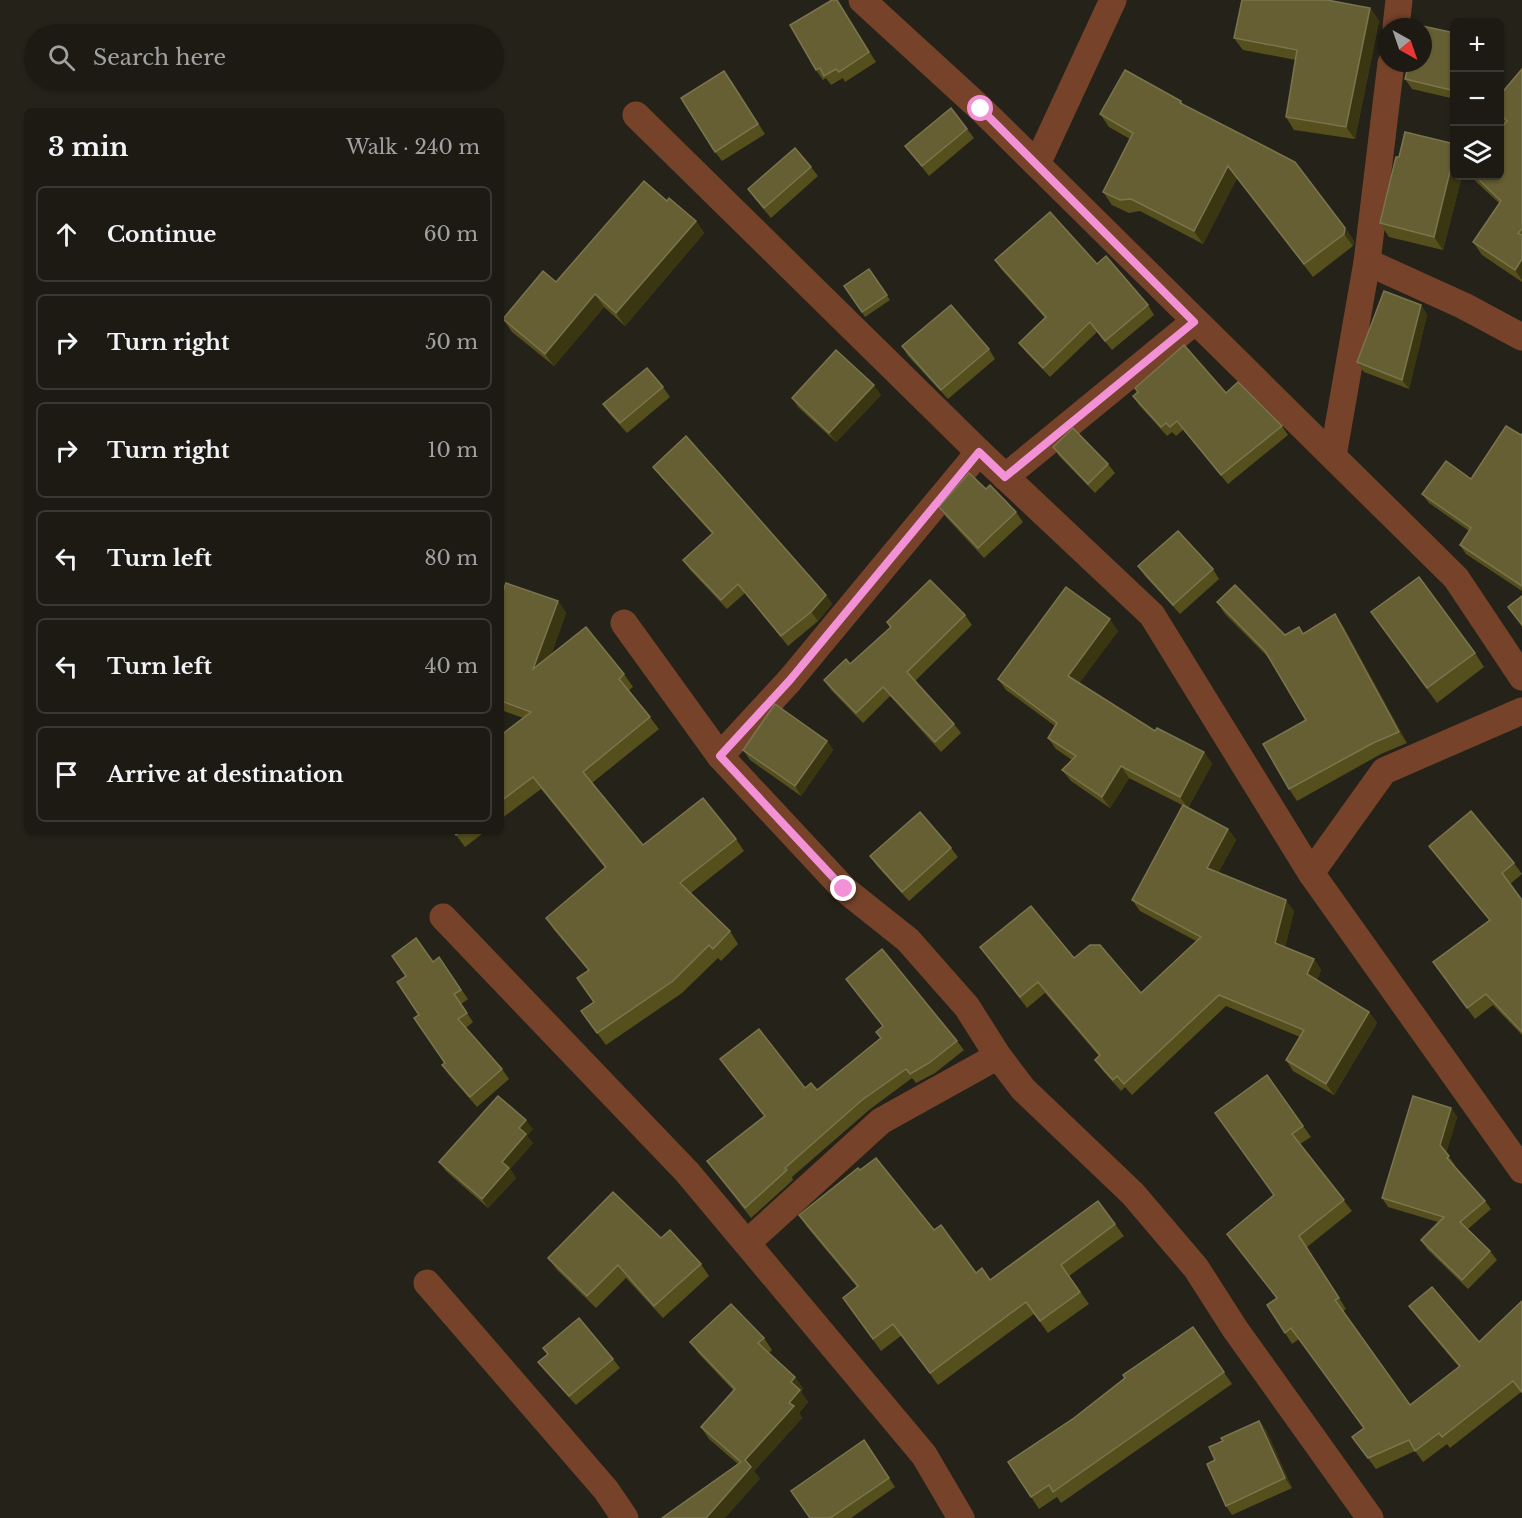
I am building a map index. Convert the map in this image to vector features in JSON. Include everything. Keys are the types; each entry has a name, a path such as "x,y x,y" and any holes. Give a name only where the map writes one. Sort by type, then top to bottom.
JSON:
{"street":[{"path":"862,0 1037,164 1194,322 1456,578 1522,677"},
{"path":"1037,164 1113,0"},
{"path":"1397,18 1399,0"},
{"path":"1333,456 1368,262 1390,72"},
{"path":"636,115 979,452 1152,615 1311,873 1522,1170"},
{"path":"1368,262 1464,306 1522,337"},
{"path":"1005,477 1194,322"},
{"path":"720,756 790,680 979,452"},
{"path":"624,623 720,756 844,889 909,940 967,1007 998,1056 1023,1089 1133,1194 1196,1268 1235,1329 1370,1518"},
{"path":"1311,873 1384,771 1522,711"},
{"path":"443,917 687,1172 924,1455 961,1518"},
{"path":"747,1243 881,1121 998,1056"},
{"path":"427,1283 606,1490 625,1518"}],"building":[{"path":"832,0 837,0 869,52 839,72 836,69 824,76 820,68 816,70 790,25"},
{"path":"1242,0 1327,0 1370,8 1346,127 1286,117 1297,50 1234,38"},
{"path":"1432,28 1450,32 1450,90 1405,79 1407,72 1432,72"},
{"path":"1522,69 1522,229 1518,233 1522,235 1522,259 1515,270 1473,242 1501,201 1479,180 1504,180 1504,124 1507,121 1504,118 1504,90"},
{"path":"1125,70 1181,101 1180,103 1295,162 1345,228 1344,234 1304,264 1228,166 1194,231 1131,199 1120,200 1103,192 1133,133 1100,114"},
{"path":"724,71 758,124 715,152 681,98"},
{"path":"951,108 967,129 922,166 905,146"},
{"path":"1405,132 1450,143 1450,171 1434,237 1380,223 1396,157 1399,157"},
{"path":"795,148 811,167 764,208 748,189"},
{"path":"644,181 667,201 669,198 696,221 616,313 595,294 545,354 504,318 543,271 556,282"},
{"path":"1050,212 1097,264 1106,256 1148,305 1105,341 1090,322 1043,368 1019,343 1046,317 995,260"},
{"path":"869,269 887,295 862,312 844,286"},
{"path":"1384,291 1421,305 1402,380 1357,362"},
{"path":"951,305 989,349 941,390 902,346"},
{"path":"1184,345 1226,393 1238,382 1282,426 1221,475 1177,421 1170,427 1166,423 1161,427 1133,396 1138,392 1135,388"},
{"path":"836,350 874,385 829,433 792,398"},
{"path":"647,368 663,387 620,423 603,404"},
{"path":"1506,426 1522,434 1522,586 1460,545 1471,528 1422,494 1446,461 1471,479"},
{"path":"1073,428 1108,464 1088,484 1053,447"},
{"path":"686,436 826,595 811,612 781,636 738,584 721,600 683,560 713,533 653,467"},
{"path":"969,473 986,489 990,485 1016,512 978,548 939,507"},
{"path":"1178,531 1213,569 1173,605 1138,566"},
{"path":"1419,577 1475,653 1427,688 1371,612"},
{"path":"930,580 965,615 907,672 954,724 935,742 883,687 856,713 824,680 846,659 850,664 891,627 887,622"},
{"path":"506,583 558,601 533,669 586,627 624,674 619,679 650,717 583,772 643,845 703,798 736,839 680,883 730,931 713,949 709,945 673,981 597,1033 581,1011 594,1002 577,978 589,970 546,918 606,867 533,777 504,799 504,733 531,712 504,702 504,589"},
{"path":"1235,585 1285,635 1299,627 1303,634 1335,614 1399,732 1373,743 1289,789 1263,744 1306,720 1265,651 1217,602"},
{"path":"1066,587 1110,619 1068,676 1155,731 1157,728 1204,752 1180,797 1121,766 1102,797 1062,770 1076,756 1048,738 1057,723 998,679"},
{"path":"1522,596 1522,625 1508,607"},
{"path":"775,704 827,741 795,786 743,750"},
{"path":"1183,805 1228,829 1207,868 1286,900 1275,943 1314,959 1307,974 1369,1012 1326,1084 1286,1060 1304,1030 1219,995 1124,1084 1117,1076 1113,1080 1095,1060 1100,1055 1038,982 1020,997 980,947 1031,906 1074,958 1090,945 1100,945 1141,993 1201,937 1132,900"},
{"path":"1471,811 1514,863 1502,873 1522,900 1522,1032 1486,994 1467,1008 1433,962 1490,920 1429,846"},
{"path":"920,812 951,848 902,892 870,856"},
{"path":"416,938 433,962 439,957 461,990 454,994 467,1013 458,1019 502,1069 470,1097 442,1065 445,1063 414,1018 419,1015 397,982 406,976 392,956"},
{"path":"882,949 957,1041 929,1063 910,1074 906,1069 862,1100 785,1168 787,1170 745,1208 707,1161 765,1116 720,1059 759,1029 805,1088 811,1083 817,1090 881,1038 876,1032 883,1026 846,979"},
{"path":"1267,1075 1303,1126 1292,1134 1344,1200 1299,1236 1339,1298 1335,1300 1410,1405 1460,1366 1409,1306 1432,1287 1479,1342 1522,1301 1522,1392 1513,1381 1442,1437 1439,1433 1415,1451 1409,1440 1368,1458 1352,1437 1364,1428 1291,1328 1285,1333 1267,1305 1277,1298 1227,1234 1274,1195 1215,1113"},
{"path":"498,1096 526,1120 519,1128 526,1134 502,1162 509,1168 482,1199 439,1162"},
{"path":"1413,1096 1451,1108 1440,1145 1449,1156 1447,1158 1485,1201 1460,1222 1490,1251 1462,1280 1421,1240 1444,1217 1382,1198"},
{"path":"876,1158 934,1230 941,1225 976,1273 982,1268 990,1280 1098,1201 1115,1224 1061,1265 1080,1292 1040,1321 1026,1302 930,1373 893,1324 873,1339 843,1298 858,1286 799,1215 858,1168 860,1170"},
{"path":"613,1192 661,1238 670,1230 701,1264 654,1306 618,1265 587,1296 548,1258"},
{"path":"731,1304 764,1338 758,1343 795,1377 791,1382 800,1390 789,1403 794,1406 745,1460 751,1467 706,1518 662,1518 741,1462 701,1427 735,1389 690,1342"},
{"path":"579,1318 613,1359 569,1396 538,1362 548,1354 543,1348"},
{"path":"1193,1327 1224,1372 1053,1492 1049,1485 1031,1497 1008,1462 1074,1418 1125,1378 1123,1375"},
{"path":"1259,1421 1285,1478 1226,1506 1207,1464 1215,1460 1209,1447 1223,1441 1221,1438"},
{"path":"864,1440 889,1478 830,1518 810,1518 791,1491"}],"route":[{"path":"844,889 720,756 790,680 979,452 1005,477 1194,322 981,109"}]}
